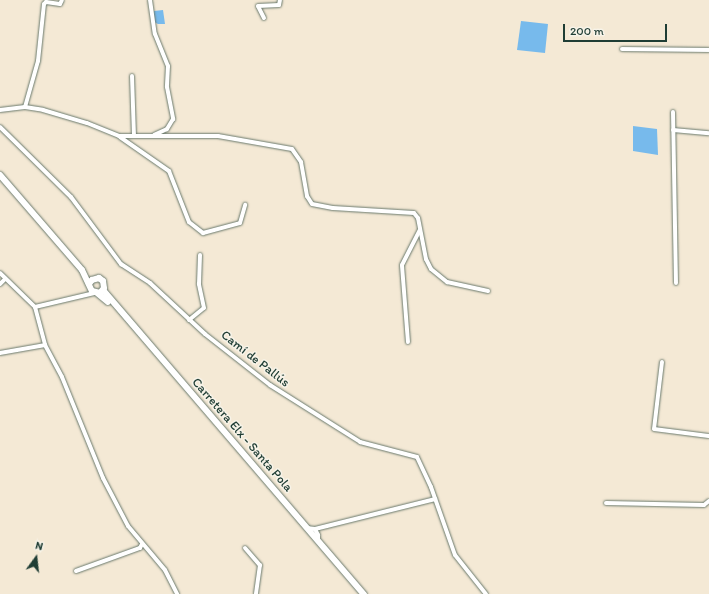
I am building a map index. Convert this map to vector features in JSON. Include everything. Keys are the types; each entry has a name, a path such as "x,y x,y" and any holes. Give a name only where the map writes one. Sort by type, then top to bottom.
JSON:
{"main road":[{"path":"0,170 94,279 92,291 103,290"},
{"name":"Carretera Elx - Santa Pola","path":"0,175 82,270 92,291 111,305 360,594"},
{"name":"Carretera Elx - Santa Pola","path":"94,279 103,281 103,290 364,594"}],"street":[{"path":"25,108 38,61 44,4 46,2 60,4 62,0"},
{"path":"150,0 153,27 168,66 168,87 173,119 167,129 152,136"},
{"path":"264,18 258,6 279,5 280,0"},
{"path":"622,49 709,50"},
{"path":"132,76 134,136"},
{"path":"0,110 25,108 60,114 119,136 169,171 189,222 203,233 240,222 245,205"},
{"path":"672,112 676,283"},
{"name":"Camí de Pallús","path":"0,127 71,197 121,264 150,283 189,320 270,385 365,443 416,457 435,499 455,555 486,594"},
{"path":"673,130 709,133"},
{"path":"119,136 218,136 292,150 301,162 307,196 312,204 333,208 414,213 418,218 426,259 438,276 455,284 488,292"},
{"path":"408,342 402,266 420,230"},
{"path":"189,320 204,308 199,284 200,255"},
{"path":"0,273 35,307 45,345 62,377 103,478 128,526 165,570 177,594"},
{"path":"0,284 5,279"},
{"path":"35,307 92,291"},
{"path":"0,353 45,345"},
{"path":"662,362 654,429 709,436"},
{"path":"307,528 315,529 435,499"},
{"path":"606,503 704,505 709,501"},
{"path":"315,529 318,535 318,541"},
{"path":"76,571 140,548 142,544"},
{"path":"245,548 260,565 256,594"}],"water":[{"path":"163,10 165,24 158,24 154,22 154,11"},
{"path":"521,21 548,24 545,53 517,50"},
{"path":"633,126 657,129 658,155 633,151"}]}
